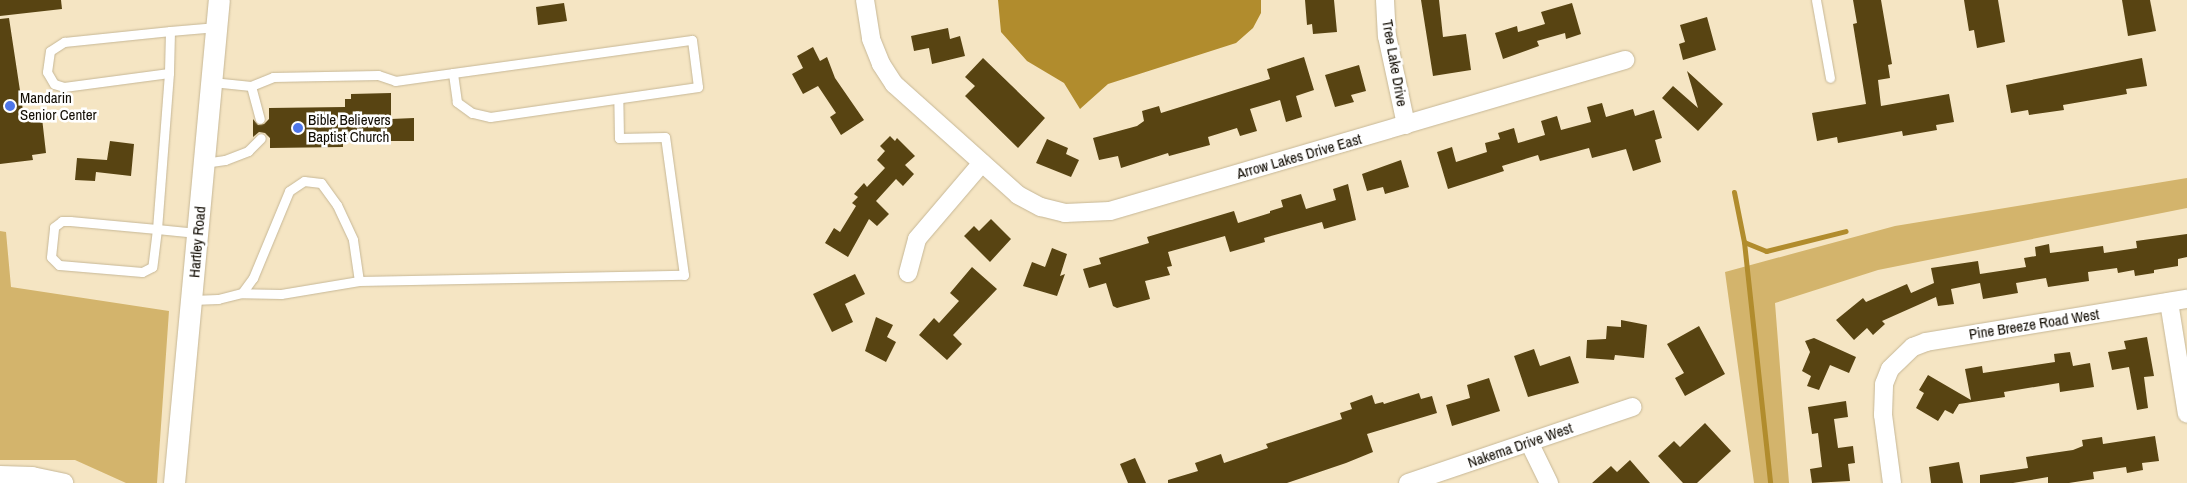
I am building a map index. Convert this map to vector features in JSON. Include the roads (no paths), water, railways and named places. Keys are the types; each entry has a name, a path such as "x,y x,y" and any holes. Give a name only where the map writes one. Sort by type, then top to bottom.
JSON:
{"street":[{"name":"Hartley Road","path":"174,483 220,0"},
{"name":"Arrow Lakes Drive East","path":"865,0 871,39 881,64 894,84 1018,195 1041,207 1065,213 1090,214 1110,211 1626,60"},
{"name":"Tree Lake Drive","path":"1385,0 1387,36 1406,125"},
{"path":"908,273 917,239 982,163"},
{"name":"Pine Breeze Road West","path":"1892,483 1882,398 1890,369 1901,356 1926,342 2187,299"},
{"path":"2169,302 2187,414"},
{"name":"Nakema Drive West","path":"1408,483 1632,407"},
{"path":"1529,442 1549,483"},
{"path":"0,475 32,476 64,483"}],"lane":[{"path":"1816,0 1830,78"},
{"path":"169,73 64,87 51,81 46,66 50,51 60,44 217,27"},
{"path":"170,31 169,73 157,229 154,263 144,272 58,265 51,257 54,227 62,221 157,229 198,233"},
{"path":"212,82 251,86 274,77 378,75 395,81 692,40 698,87 490,117 472,114 457,102 453,73"},
{"path":"251,86 260,119"},
{"path":"191,300 218,299 242,293 281,294 359,281 684,275 664,137 619,138 618,99"},
{"path":"204,163 225,160 248,151 261,138"},
{"path":"242,293 253,278 289,191 304,181 320,183 337,205 353,240 359,281"}],"waterway":[{"path":"1734,192 1744,242 1770,483"},
{"path":"1744,242 1766,251 1846,231"}],"place":[{"name":"Mandarin Senior Center","path":"10,106"},
{"name":"Bible Believers Baptist Church","path":"298,128"}]}
